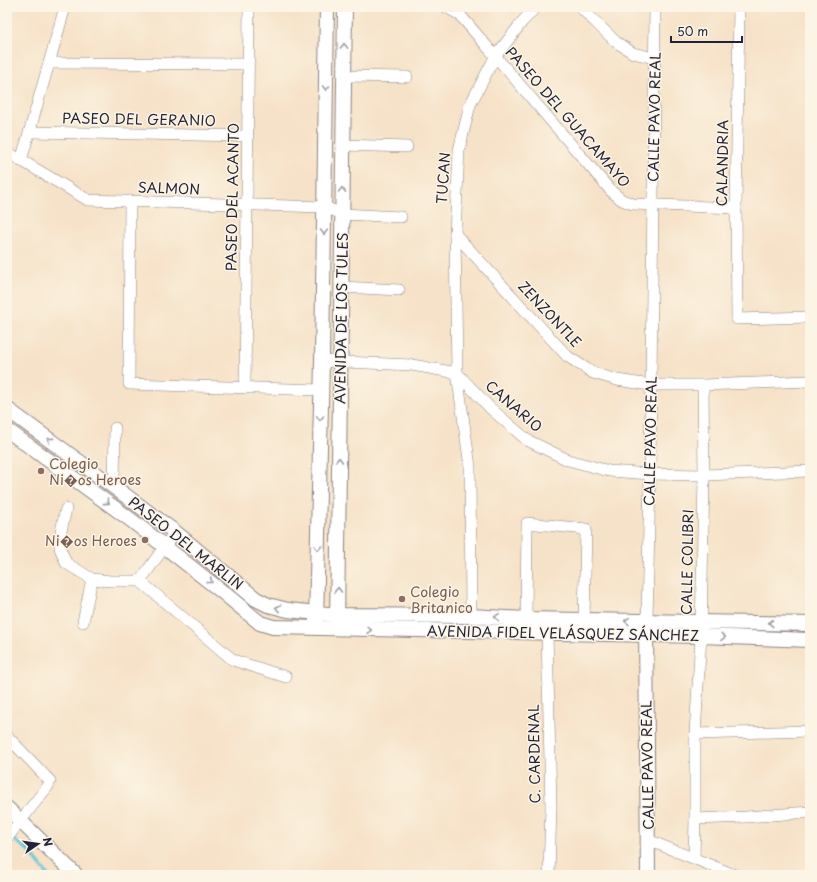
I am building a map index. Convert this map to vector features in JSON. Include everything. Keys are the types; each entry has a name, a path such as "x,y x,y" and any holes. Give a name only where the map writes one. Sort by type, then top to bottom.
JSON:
{"street":[{"path":"21,161 65,7"},
{"name":"PASEO DEL ACANTO","path":"244,388 249,7"},
{"name":"AVENIDA DE LOS TULES","path":"316,628 322,361 327,7"},
{"name":"AVENIDA DE LOS TULES","path":"337,622 345,7"},
{"name":"PASEO DEL GUACAMAYO","path":"446,7 460,15 611,191 622,200 633,204 653,206 736,208"},
{"name":"TUCAN","path":"471,616 470,467 457,373 455,234 459,150 470,106 495,57 522,22 536,7"},
{"path":"580,7 616,42 633,53 654,58"},
{"name":"CALLE PAVO REAL","path":"648,875 646,628 650,474 655,7"},
{"name":"CALANDRIA","path":"739,7 736,208 737,318 810,317"},
{"path":"49,63 248,64"},
{"path":"344,76 407,77"},
{"name":"PASEO DEL GERANIO","path":"30,132 248,136"},
{"path":"344,145 407,147"},
{"name":"SALMON","path":"7,152 88,200 324,207 342,214 401,217"},
{"path":"130,201 129,384 321,390"},
{"name":"ZENZONTLE","path":"455,234 567,356 593,373 617,380 650,385 703,385 810,381"},
{"path":"342,287 399,290"},
{"path":"322,361 412,365 457,373"},
{"name":"CANARIO","path":"457,373 490,408 527,440 568,460 609,471 650,474 704,475 810,471"},
{"name":"CALLE COLIBRI","path":"694,858 695,734 701,636 704,475 703,385"},
{"name":"PASEO DEL MARLIN","path":"7,409 175,532 256,599 268,605 288,610 316,614"},
{"path":"23,442 32,428"},
{"path":"114,486 115,428"},
{"name":"PASEO DEL MARLIN","path":"7,430 131,520 260,623 273,627 316,628"},
{"path":"66,509 61,531 60,548 66,563 92,578 110,581 140,581 233,660 286,677"},
{"path":"526,619 527,523 586,530 584,620"},
{"path":"140,581 175,532"},
{"path":"83,622 92,578"},
{"name":"AVENIDA FIDEL VELÁSQUEZ SÁNCHEZ","path":"316,614 337,622 547,633 646,628 701,621 810,624"},
{"name":"AVENIDA FIDEL VELÁSQUEZ SÁNCHEZ","path":"316,628 337,622 471,616 584,620 701,636 810,640"},
{"name":"C. CARDENAL","path":"547,633 551,806 549,875"},
{"path":"695,734 810,731"},
{"path":"7,736 50,781 48,786 7,838"},
{"path":"7,808 76,875"},
{"path":"695,819 810,812"},
{"path":"648,840 735,875"}],"waterway":[{"path":"10,837 28,850 48,875"}],"place":[{"name":"Colegio Ni�os Heroes","path":"41,471"},
{"name":"Ni�os Heroes","path":"145,540"},
{"name":"Colegio Britanico","path":"402,599"}]}
